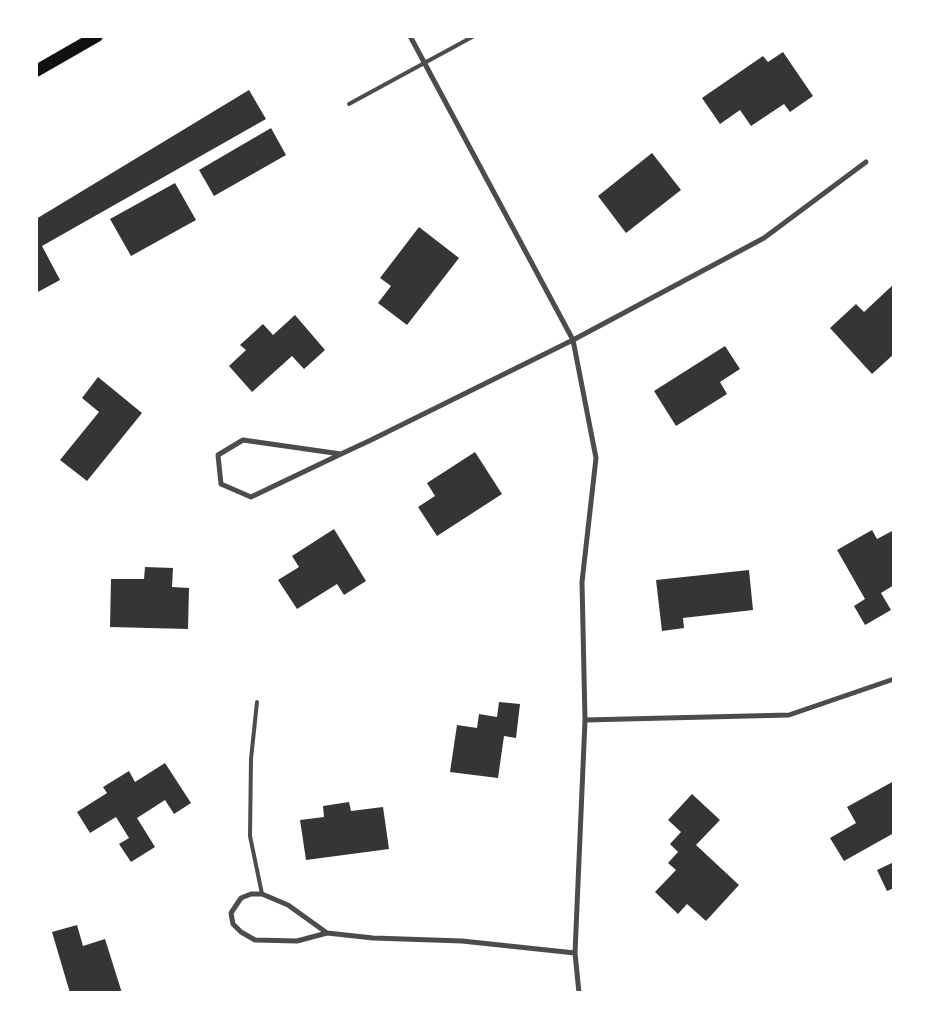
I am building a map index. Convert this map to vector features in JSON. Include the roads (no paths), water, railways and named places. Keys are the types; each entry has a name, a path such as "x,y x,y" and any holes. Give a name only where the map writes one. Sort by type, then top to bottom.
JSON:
{"main road":[{"path":"36,71 97,36"}],"street":[{"path":"410,36 573,340 596,458 582,582 585,720 575,953 579,993"},
{"path":"341,454 243,440 218,454 221,484 251,496 341,454 573,340 764,238 866,162"},
{"path":"585,720 789,715 894,679"},
{"path":"327,933 288,905 262,894 251,894 242,898 231,913 233,924 249,938 269,942 297,941 327,933 374,938 462,941 575,953"}],"lane":[{"path":"350,104 474,36"},
{"path":"257,702 252,759 250,836 262,894"}]}
